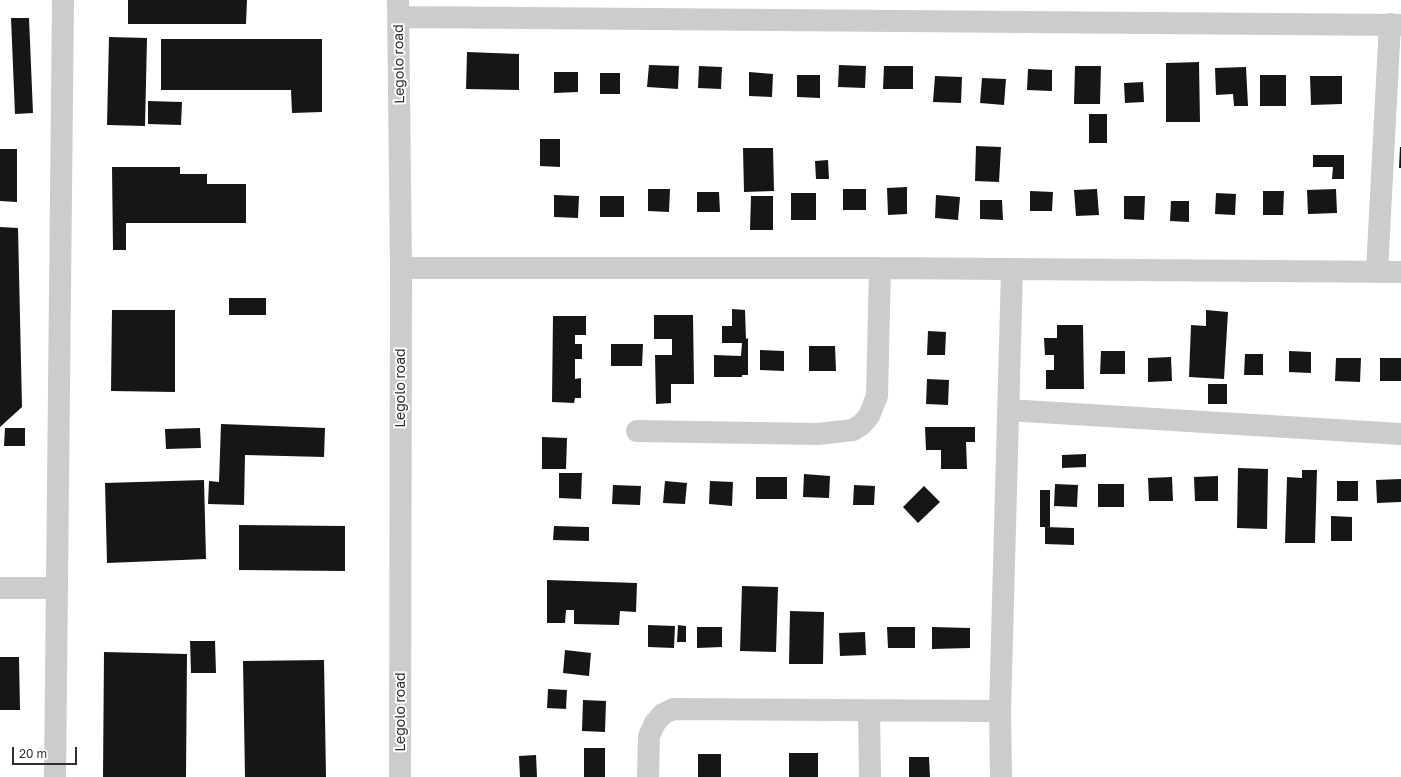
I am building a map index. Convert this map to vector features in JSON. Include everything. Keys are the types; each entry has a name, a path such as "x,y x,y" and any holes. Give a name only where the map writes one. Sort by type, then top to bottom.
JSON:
{"street":[{"path":"55,777 63,0"},
{"path":"398,9 1396,25 1377,271"},
{"name":"Legolo road","path":"398,9 401,268 400,777"},
{"path":"401,268 880,268 1401,272"},
{"path":"637,431 818,434 853,430 862,424 869,416 877,396 880,268"},
{"path":"1001,777 1000,711 1012,270"},
{"path":"1008,410 1401,434"},
{"path":"0,588 56,588"},
{"path":"648,777 649,736 655,724 663,714 672,709 1000,711"},
{"path":"869,711 870,777"}],"building":[{"path":"128,0 247,0 246,24 128,24"},
{"path":"11,18 29,18 33,113 15,114"},
{"path":"109,37 147,38 145,126 107,125"},
{"path":"161,39 322,39 322,112 292,113 291,90 161,90"},
{"path":"467,52 519,54 519,90 466,89"},
{"path":"1199,62 1200,122 1166,122 1166,63"},
{"path":"649,65 679,66 678,89 647,87"},
{"path":"839,65 866,66 865,88 838,87"},
{"path":"699,66 722,67 721,89 698,88"},
{"path":"884,66 913,66 913,89 883,89"},
{"path":"1075,66 1101,66 1100,104 1074,104"},
{"path":"1246,67 1248,106 1234,106 1233,94 1216,95 1215,68"},
{"path":"1028,69 1052,70 1052,91 1027,90"},
{"path":"554,72 578,72 578,92 554,93"},
{"path":"749,72 773,74 772,97 749,96"},
{"path":"600,73 620,73 620,94 600,94"},
{"path":"797,75 820,75 820,98 797,97"},
{"path":"1260,75 1286,75 1286,106 1260,106"},
{"path":"935,76 962,77 961,103 933,102"},
{"path":"1310,76 1342,76 1342,104 1311,105"},
{"path":"982,78 1006,79 1004,105 980,103"},
{"path":"1143,82 1144,102 1125,103 1124,83"},
{"path":"148,101 182,102 181,125 148,124"},
{"path":"1089,114 1107,114 1107,143 1089,143"},
{"path":"540,139 560,139 560,167 540,166"},
{"path":"976,146 1001,147 999,182 975,181"},
{"path":"1400,147 1401,168 1399,168"},
{"path":"743,148 773,148 774,191 744,192"},
{"path":"0,149 17,149 17,202 0,201"},
{"path":"1313,155 1344,155 1344,179 1332,179 1333,167 1313,167"},
{"path":"828,160 829,179 816,179 815,161"},
{"path":"112,167 180,167 180,174 207,174 207,184 246,184 246,223 126,223 126,250 113,250"},
{"path":"907,187 907,214 888,215 887,188"},
{"path":"648,189 670,189 669,212 648,211"},
{"path":"843,189 866,189 866,210 843,210"},
{"path":"1097,189 1099,215 1076,216 1074,190"},
{"path":"1336,189 1337,213 1308,214 1307,190"},
{"path":"1030,191 1053,192 1052,211 1030,211"},
{"path":"1263,191 1284,191 1283,215 1263,215"},
{"path":"697,192 719,192 720,212 697,212"},
{"path":"791,193 816,193 816,220 791,220"},
{"path":"1216,193 1236,194 1235,215 1215,214"},
{"path":"554,195 579,196 578,218 554,217"},
{"path":"936,195 960,197 958,220 935,218"},
{"path":"600,196 624,196 624,217 600,217"},
{"path":"751,196 773,196 773,230 750,230"},
{"path":"1124,196 1145,196 1144,220 1124,219"},
{"path":"980,200 1002,200 1003,220 980,219"},
{"path":"1171,201 1189,201 1189,222 1170,221"},
{"path":"0,227 18,228 22,407 0,427"},
{"path":"229,298 266,298 266,315 229,315"},
{"path":"732,309 745,310 746,339 748,338 748,375 742,375 742,377 714,377 714,355 741,356 742,343 722,343 722,326 732,326"},
{"path":"112,310 175,310 175,392 111,391"},
{"path":"1206,310 1228,312 1224,379 1189,377 1191,325 1206,326"},
{"path":"654,315 693,315 694,384 671,384 671,403 656,404 655,355 672,355 672,339 654,339"},
{"path":"553,316 586,316 586,335 575,335 575,344 582,344 582,359 575,359 575,379 581,378 581,398 575,398 574,403 552,402"},
{"path":"1057,325 1083,325 1084,389 1046,389 1046,370 1054,370 1054,355 1045,355 1044,338 1057,338"},
{"path":"928,331 946,332 945,355 927,355"},
{"path":"611,344 643,344 642,366 611,366"},
{"path":"809,346 835,346 836,371 809,371"},
{"path":"760,350 784,351 784,371 760,370"},
{"path":"1101,351 1125,351 1125,374 1100,374"},
{"path":"1289,351 1311,352 1311,373 1289,372"},
{"path":"1245,354 1263,354 1263,375 1244,375"},
{"path":"1171,357 1172,381 1148,382 1148,358"},
{"path":"1336,358 1361,358 1360,382 1335,381"},
{"path":"1380,358 1401,358 1401,381 1380,381"},
{"path":"927,379 949,380 948,405 926,404"},
{"path":"1208,384 1227,384 1227,404 1208,404"},
{"path":"221,424 325,428 324,457 245,455 244,505 208,504 209,481 219,482"},
{"path":"925,427 975,427 975,442 966,442 967,469 941,469 941,450 926,450"},
{"path":"5,428 25,428 25,446 4,446"},
{"path":"200,428 201,448 166,449 165,429"},
{"path":"542,437 567,438 566,469 542,469"},
{"path":"1086,454 1086,467 1062,468 1062,455"},
{"path":"1238,468 1268,469 1267,529 1237,528"},
{"path":"1302,470 1317,470 1315,543 1285,543 1287,477 1302,478"},
{"path":"559,473 582,473 581,499 559,498"},
{"path":"804,474 830,476 829,498 803,497"},
{"path":"1218,476 1218,501 1195,501 1194,477"},
{"path":"756,477 787,477 787,499 756,499"},
{"path":"1172,477 1173,501 1149,501 1148,478"},
{"path":"1401,479 1401,502 1377,503 1376,480"},
{"path":"204,480 206,559 107,563 105,483"},
{"path":"665,481 687,483 685,504 663,503"},
{"path":"710,481 733,482 732,506 709,504"},
{"path":"1337,481 1358,481 1358,501 1337,501"},
{"path":"1055,484 1078,485 1077,507 1054,506"},
{"path":"1098,484 1124,484 1124,507 1098,507"},
{"path":"613,485 641,486 640,505 612,504"},
{"path":"854,485 875,486 874,505 853,505"},
{"path":"924,486 940,502 918,523 903,507"},
{"path":"1040,490 1050,490 1050,527 1040,527"},
{"path":"1331,516 1352,517 1352,541 1331,541"},
{"path":"239,525 345,526 345,571 239,570"},
{"path":"554,526 589,527 589,541 553,540"},
{"path":"1045,527 1074,528 1074,545 1045,544"},
{"path":"547,580 637,583 636,612 620,611 619,625 574,624 574,610 566,610 565,623 547,623"},
{"path":"742,586 778,587 776,652 740,651"},
{"path":"790,611 824,612 823,664 789,664"},
{"path":"648,625 675,626 674,648 648,647"},
{"path":"678,625 686,626 686,642 677,642"},
{"path":"697,627 722,627 722,647 697,648"},
{"path":"887,627 915,627 915,648 888,648"},
{"path":"932,627 970,628 970,648 932,649"},
{"path":"865,632 866,655 840,656 839,633"},
{"path":"190,641 215,641 216,673 191,673"},
{"path":"565,650 591,653 589,676 563,673"},
{"path":"104,652 187,654 186,777 103,777"},
{"path":"0,657 19,657 20,710 0,710"},
{"path":"324,660 326,777 245,777 243,661"},
{"path":"548,689 567,690 566,709 547,708"},
{"path":"583,700 606,701 605,732 582,731"},
{"path":"584,748 605,748 605,777 584,777"},
{"path":"789,753 818,753 818,777 789,777"},
{"path":"698,754 721,754 721,777 698,777"},
{"path":"536,755 537,777 520,777 519,756"},
{"path":"909,757 929,757 930,777 909,777"}]}
